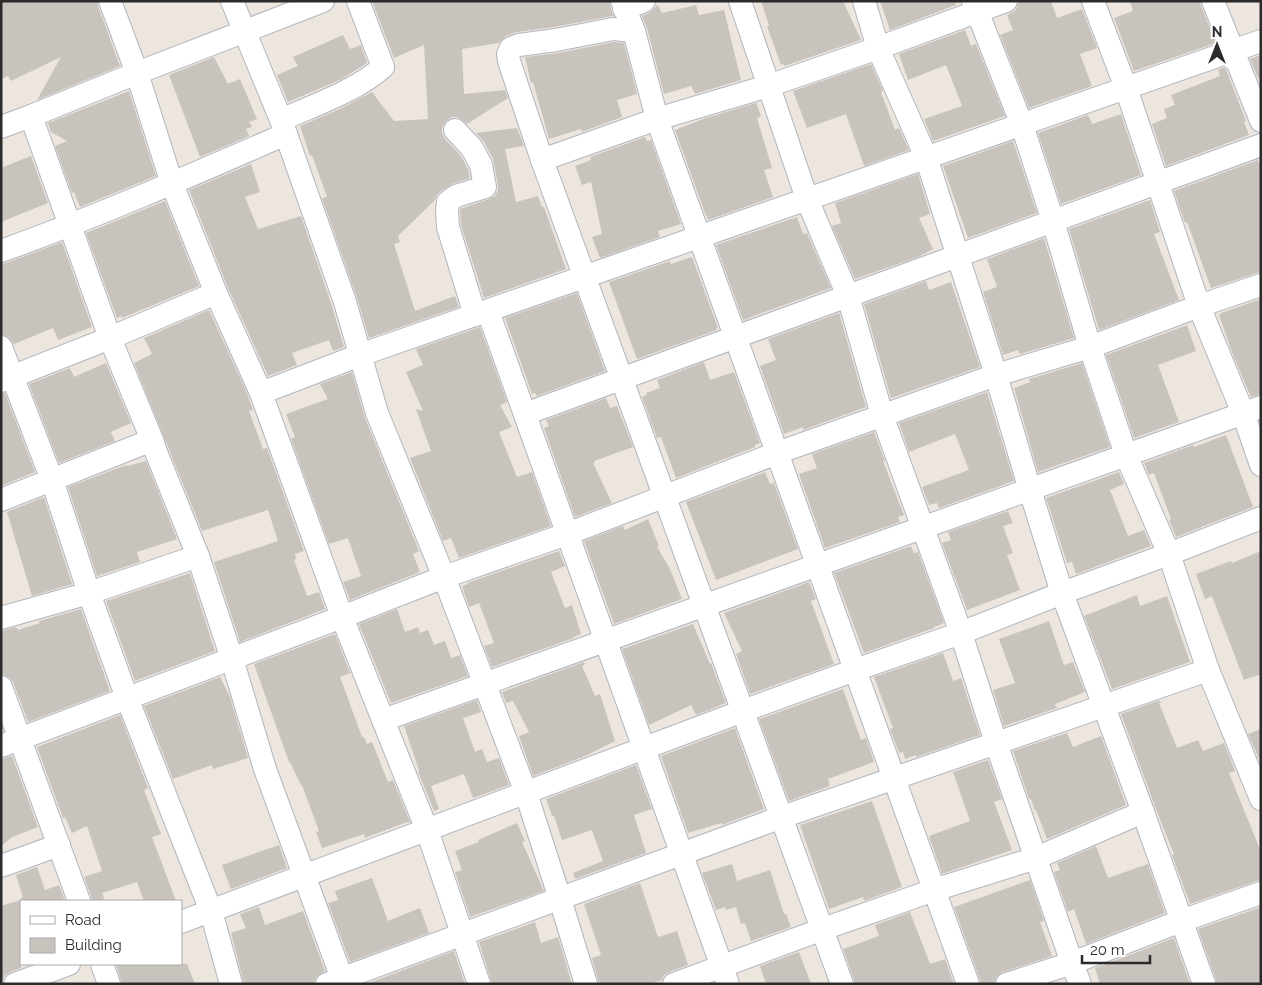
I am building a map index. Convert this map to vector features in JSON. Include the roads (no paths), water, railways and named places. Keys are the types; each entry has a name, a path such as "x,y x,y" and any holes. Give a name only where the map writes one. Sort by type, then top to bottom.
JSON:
{"street":[{"path":"110,1 137,73 172,184 216,294 261,393 342,617 427,830 480,984"},
{"path":"232,1 283,127 345,302 376,413 444,577 526,793 586,984"},
{"path":"1,127 323,1"},
{"path":"1,251 70,226 172,184 283,127 375,74 383,67 358,1"},
{"path":"740,1 806,199 848,296 882,415 961,633 996,742 1080,984"},
{"path":"864,1 878,48 926,158 996,375 1062,593 1204,984"},
{"path":"542,160 656,119 768,86 878,48 975,6 1006,1"},
{"path":"1093,1 1126,88 1199,306 1252,410 1261,465"},
{"path":"1212,1 1261,121"},
{"path":"630,4 634,31 656,119 968,984"},
{"path":"975,6 1022,125 1053,221 1090,347 1126,455 1169,554 1208,670 1256,773 1261,799"},
{"path":"634,31 613,28 556,40 519,45 512,48 508,54 509,61 542,160 842,984"},
{"path":"261,393 482,313 1261,41"},
{"path":"31,116 110,338 198,556 232,659 265,769 304,876 338,982 782,817 1208,670"},
{"path":"456,130 472,148 481,165 485,187 456,196 448,202 448,227 525,414 725,975"},
{"path":"525,414 1261,145"},
{"path":"11,742 444,577 568,534 777,453 996,375 1090,347 1261,285"},
{"path":"7,379 216,294"},
{"path":"1,346 7,379 52,480 126,698 211,911 231,984"},
{"path":"383,720 1252,410"},
{"path":"1,500 152,440"},
{"path":"182,922 743,711 961,633 1261,518"},
{"path":"1,618 89,593 198,556"},
{"path":"1,687 11,742 59,845 80,900"},
{"path":"674,984 725,975 823,929 934,890 1036,858 1142,812"},
{"path":"1,866 59,845"},
{"path":"1007,984 1072,963 1180,921 1261,893"},
{"path":"16,984 66,965"},
{"path":"102,965 109,984"}]}
